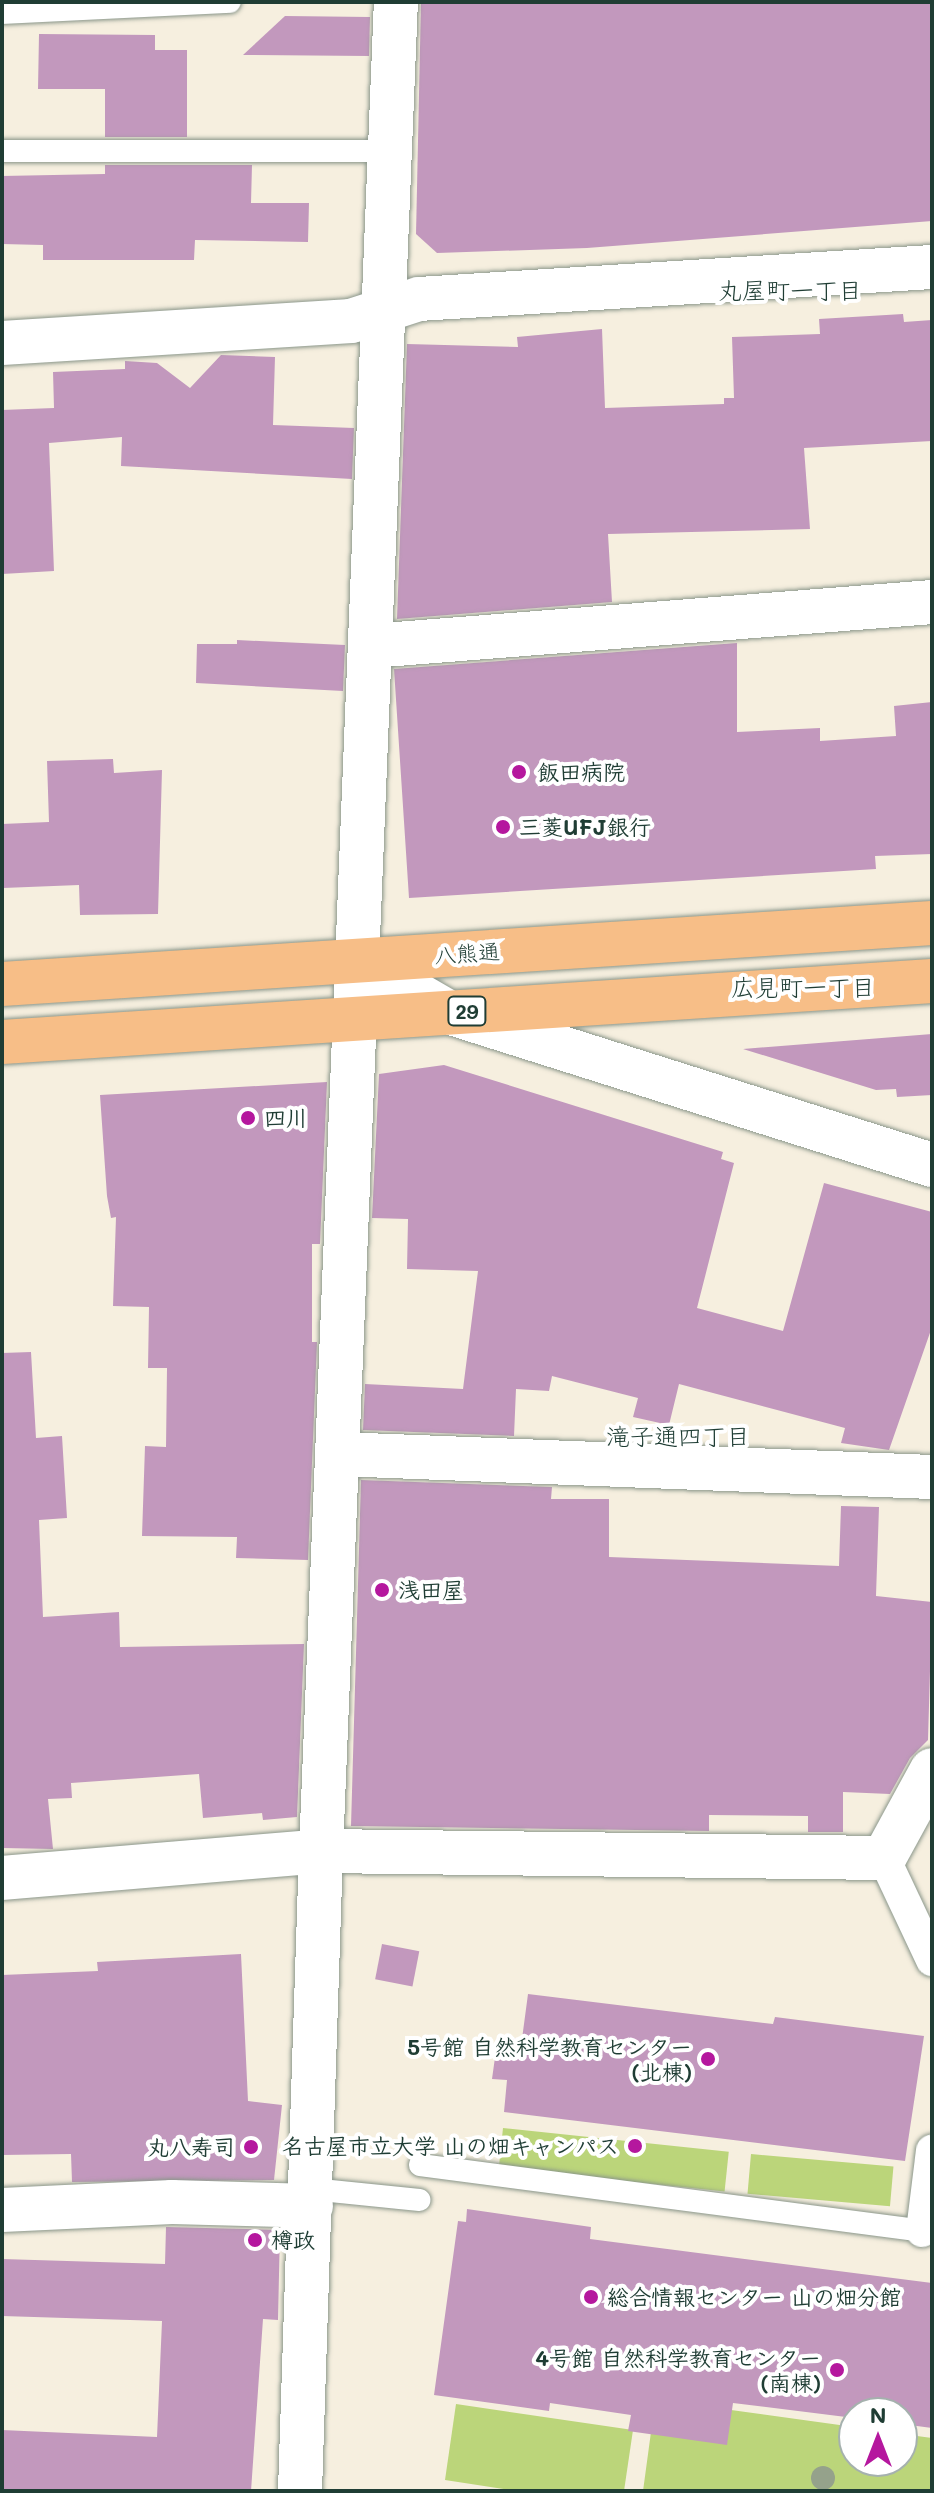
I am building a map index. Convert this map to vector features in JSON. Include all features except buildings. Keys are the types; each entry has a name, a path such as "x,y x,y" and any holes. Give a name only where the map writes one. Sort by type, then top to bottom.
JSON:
{"main road":[{"name":"八熊通","path":"2,984 932,923"},
{"name":"29","path":"2,1042 932,981"}],"street":[{"path":"300,2491 321,1851 396,2"},
{"path":"2,343 351,321 382,308 419,299 932,267"},
{"path":"371,646 932,602"},
{"path":"358,960 448,1012 932,1165"},
{"path":"339,1454 932,1477"},
{"path":"884,1858 932,1770"},
{"path":"2,1878 321,1851 884,1858"},
{"path":"884,1858 932,1960"},
{"path":"927,2232 932,2151"},
{"path":"2,2210 311,2197"}],"lane":[{"path":"2,13 230,2"},
{"path":"2,151 389,151"},
{"path":"420,2165 927,2232"},
{"path":"311,2197 419,2200"}],"green space":[{"path":"503,2128 729,2152 725,2192 499,2168"},
{"path":"751,2154 893,2166 890,2206 748,2194"},
{"path":"456,2404 633,2430 624,2491 517,2491 445,2480"},
{"path":"731,2410 838,2425 838,2477 918,2477 918,2436 932,2438 932,2491 643,2491 651,2432"}],"place":[{"name":"飯田病院","path":"519,772"},
{"name":"三菱UFJ銀行","path":"503,827"},
{"name":"四川","path":"248,1118"},
{"name":"浅田屋","path":"382,1590"},
{"name":"5号館 自然科学教育センター (北棟)","path":"708,2059"},
{"name":"名古屋市立大学 山の畑キャンパス","path":"635,2146"},
{"name":"丸八寿司","path":"251,2147"},
{"name":"樽政","path":"255,2240"},
{"name":"総合情報センター 山の畑分館","path":"591,2297"},
{"name":"4号館 自然科学教育センター (南棟)","path":"837,2370"}],"district":[{"name":"丸屋町一丁目","path":"790,290"},
{"name":"広見町一丁目","path":"803,987"},
{"name":"滝子通四丁目","path":"678,1436"}]}
